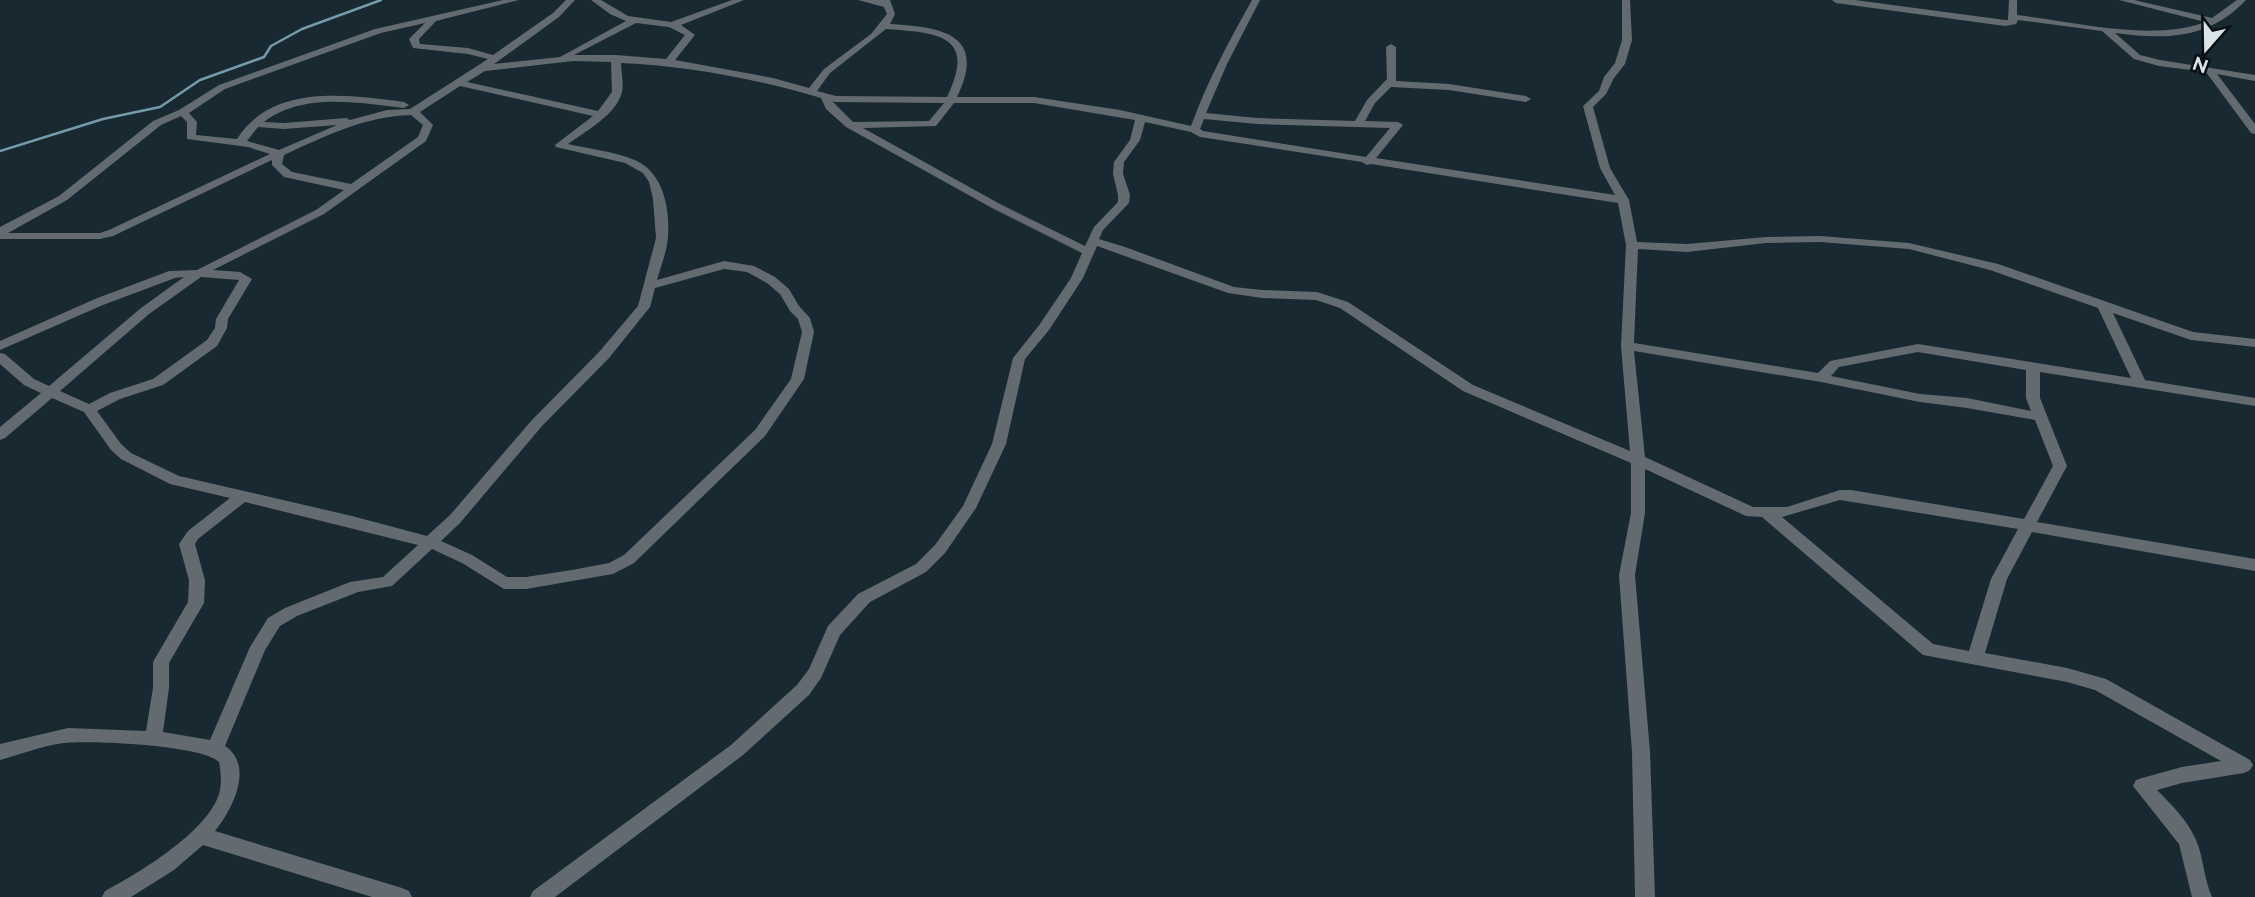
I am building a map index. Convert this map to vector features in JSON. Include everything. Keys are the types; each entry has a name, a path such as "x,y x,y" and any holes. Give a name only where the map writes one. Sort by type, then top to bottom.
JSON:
{"street":[{"path":"0,234 63,198 157,123 183,112 233,82 378,31 515,0"},
{"path":"255,124 284,126 358,120 416,110 483,68 556,15 571,0"},
{"path":"595,0 614,13 634,20 684,28 690,35 669,62"},
{"path":"671,26 740,0"},
{"path":"810,93 827,71 884,26 891,14 887,2 862,0"},
{"path":"1195,130 1222,62 1256,0"},
{"path":"1626,0 1627,40 1620,64 1609,77 1604,92 1588,106 1605,169 1623,200 1633,245 1627,346 1638,460 1638,513 1627,575 1641,752 1645,897"},
{"path":"1836,0 2005,23 2013,22 2014,0"},
{"path":"1887,0 1926,12"},
{"path":"2123,0 2216,22"},
{"path":"2013,17 2163,35 2184,33 2216,22 2242,0"},
{"path":"432,20 416,36 416,46 468,51 495,58"},
{"path":"559,59 634,20"},
{"path":"850,125 928,125 936,120 951,100 961,73 961,53 952,38 939,32 884,26"},
{"path":"2105,29 2137,57 2255,78"},
{"path":"1359,123 1371,102 1390,84 1393,76 1391,47"},
{"path":"483,68 559,59 616,58 669,62 773,81 827,97 1034,100 1141,117 1195,130 1206,137 1623,200"},
{"path":"215,748 258,646 274,622 291,612 356,586 387,582 432,543 537,423 639,315 647,298 662,238 659,199 654,182 647,172 629,161 560,145 615,98 618,90 616,58"},
{"path":"2209,70 2255,131"},
{"path":"459,83 599,114"},
{"path":"1390,84 1449,87 1525,99"},
{"path":"827,97 830,107 850,125 996,206 1090,246 1121,249 1232,289 1262,294 1317,296 1344,305 1468,388 1638,460 1742,509 1767,513 1787,512 1840,495 1851,495 2255,565"},
{"path":"0,435 145,311 199,273 320,212 422,139 428,125 416,110 297,101 279,107 255,124 246,131 240,142"},
{"path":"2239,110 2255,116"},
{"path":"183,112 192,122 191,136 240,142 279,153"},
{"path":"1200,116 1258,121 1398,125 1367,162"},
{"path":"540,897 737,750 803,690 815,673 834,631 864,598 921,568 940,549 970,508 995,453 1011,402 1019,358 1061,303 1098,229 1123,202 1124,195 1118,174 1119,162 1135,140 1141,117"},
{"path":"0,234 100,236 113,233 279,153 358,120"},
{"path":"279,153 277,165 288,175 353,188"},
{"path":"1633,245 1678,248 1785,239 1848,240 1909,246 1994,267 2190,336 2255,343"},
{"path":"0,357 29,382 89,409 116,447 135,462 175,480 352,521 432,543 467,559 503,583 526,583 612,568 636,554 760,433 797,379 808,332 804,318 794,308 785,292 771,280 750,269 724,265 648,286"},
{"path":"0,346 166,276 199,273 240,276 246,279 222,318 221,328 212,344 158,382 115,396 89,409"},
{"path":"2103,305 2140,383"},
{"path":"1627,346 2042,417"},
{"path":"1821,378 1835,364 1918,348 2255,402"},
{"path":"1975,659 1991,599 2026,526 2060,466 2032,391 2033,365"},
{"path":"153,740 161,688 161,662 196,603 197,580 187,544 193,535 241,497"},
{"path":"1767,513 1929,650 2067,675 2100,684 2244,765 2220,767 2142,786 2183,834 2189,846 2195,883 2202,897"},
{"path":"0,752 68,735 200,743 223,754 229,763 231,784 219,813 202,836 153,873 112,897"},
{"path":"202,836 402,897"}],"waterway":[{"path":"0,151 103,119 160,107 200,80 264,57 271,46 302,29 381,0"}]}
